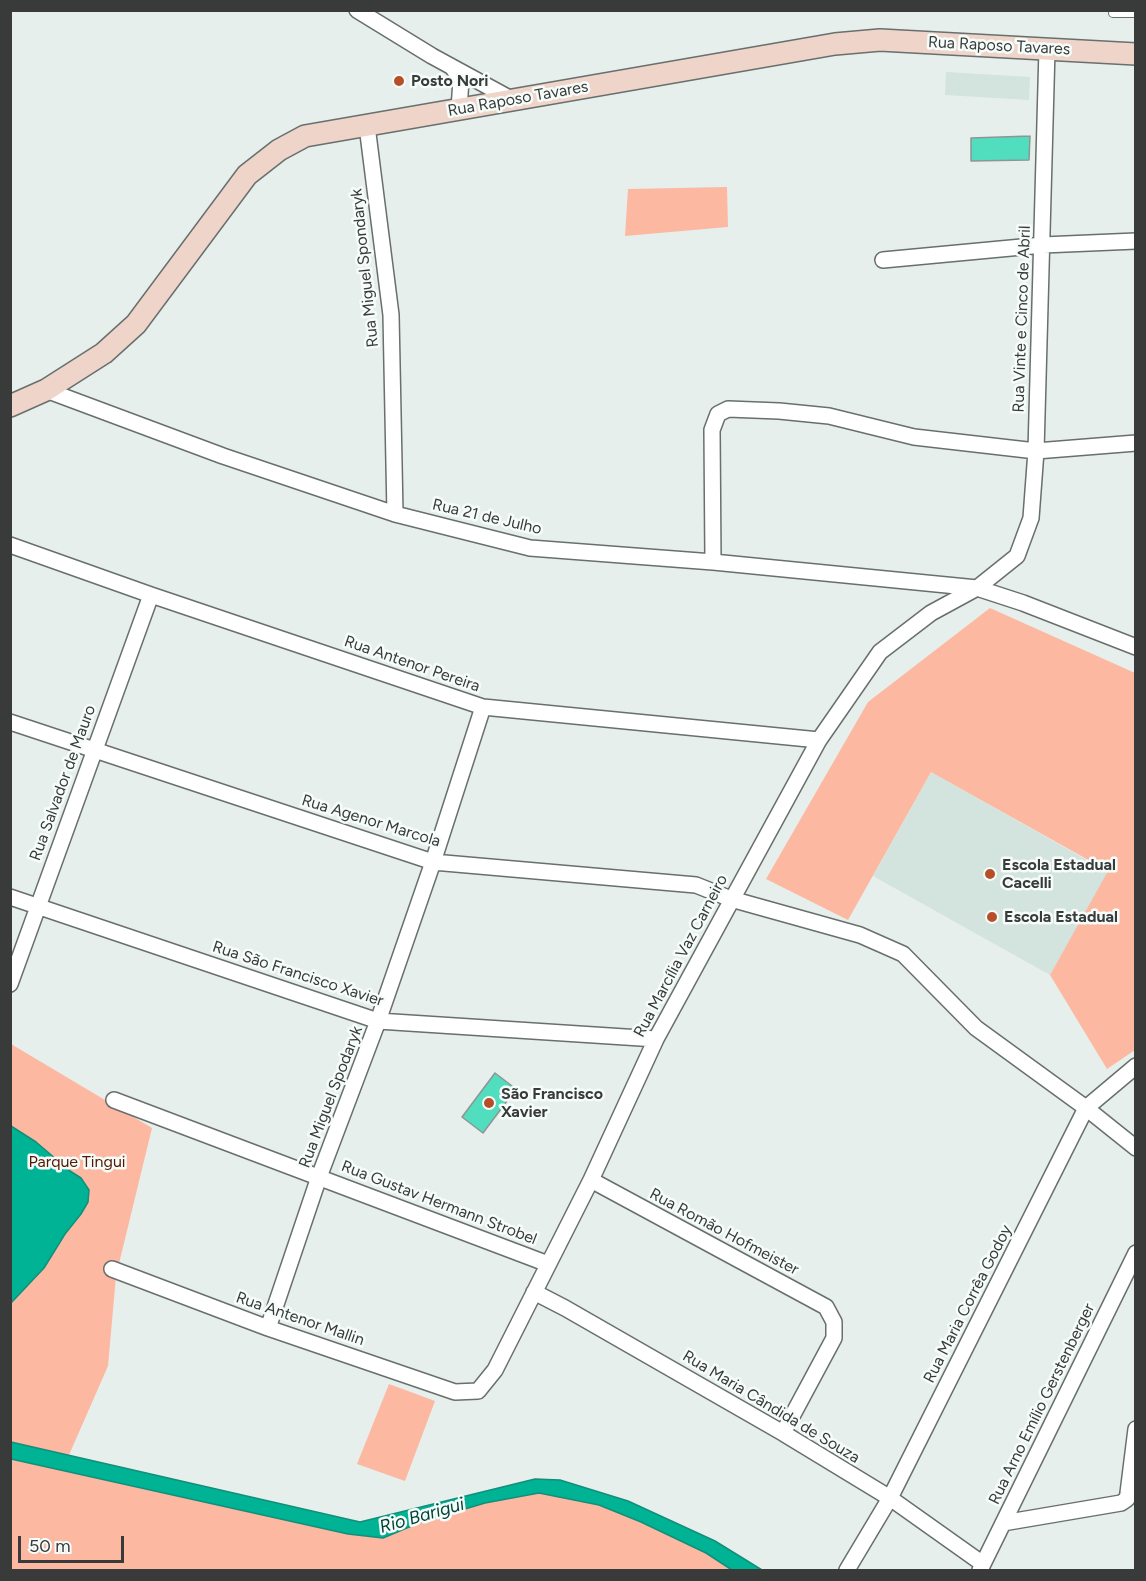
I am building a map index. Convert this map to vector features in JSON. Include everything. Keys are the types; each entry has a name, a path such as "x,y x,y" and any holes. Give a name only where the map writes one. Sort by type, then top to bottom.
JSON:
{"main road":[{"name":"Rua Raposo Tavares","path":"10,406 46,390 104,353 136,324 248,175 279,150 305,136 835,44 880,40 1136,54"}],"street":[{"path":"357,10 452,67 511,99"},
{"name":"Rua Vinte e Cinco de Abril","path":"993,576 1017,556 1031,518 1036,451 1047,49"},
{"path":"452,67 461,79 459,110"},
{"name":"Rua Miguel Spondaryk","path":"367,126 391,315 395,514"},
{"path":"883,260 1043,245 1136,241"},
{"name":"Rua 21 de Julho","path":"46,390 223,456 395,514 530,548 713,562 976,588"},
{"path":"713,562 711,430 718,414 728,409 829,416 914,437 1036,451 1136,443"},
{"name":"Rua Antenor Pereira","path":"10,544 151,595 483,707 819,740"},
{"name":"Rua Marcília Vaz Carneiro","path":"478,1391 495,1370 591,1180 656,1039 819,740 879,652 931,613 993,576"},
{"path":"976,588 1023,603 1136,647"},
{"name":"Rua Salvador de Mauro","path":"10,984 151,595"},
{"name":"Rua Miguel Spodaryk","path":"268,1328 434,862 483,707"},
{"name":"Rua Agenor Marcola","path":"10,722 434,862 696,885 731,899 860,935 903,954 976,1028 1086,1108 1136,1148"},
{"name":"Rua São Francisco Xavier","path":"10,897 378,1021 656,1039"},
{"name":"Rua Maria Corrêa Godoy","path":"847,1570 890,1498 1086,1108 1136,1066"},
{"name":"Rua Gustav Hermann Strobel","path":"114,1100 548,1264"},
{"name":"Rua Romão Hofmeister","path":"591,1180 826,1307 834,1322 834,1338 783,1433"},
{"name":"Rua Arno Emílio Gerstenberger","path":"981,1567 1136,1253"},
{"name":"Rua Antenor Mallin","path":"112,1269 268,1328 455,1392 478,1391"},
{"name":"Rua Maria Cândida de Souza","path":"534,1292 576,1313 890,1498 981,1567"},
{"path":"1003,1523 1121,1503 1126,1499 1128,1493 1136,1429"}],"lane":[{"path":"1113,13 1136,13"}],"shaded area":[{"path":"946,72 1030,77 1029,100 945,95"},
{"name":"Escola Estadual Cacelli","path":"931,772 1108,872 1050,975 873,876"}],"green space":[{"path":"727,187 728,227 625,236 628,189"},
{"path":"990,608 1135,673 1135,1050 1107,1069 1050,975 1108,871 931,772 848,920 766,879 868,702"},
{"name":"Parque Tingui","path":"11,1044 152,1128 116,1276 108,1366 69,1455 360,1522 535,1479 560,1480 628,1501 715,1541 762,1570 11,1570"},
{"path":"389,1384 435,1401 405,1481 357,1464"}],"water":[{"path":"11,1126 36,1142 81,1178 89,1190 88,1202 44,1268 11,1303"},
{"name":"Rio Barigui","path":"11,1442 360,1522 535,1479 560,1480 628,1501 715,1541 762,1570 732,1570 706,1553 599,1505 539,1493 485,1503 421,1522 383,1538 348,1534 11,1459"}],"building":[{"path":"1030,136 1029,160 971,161 971,138"},
{"name":"São Francisco Xavier","path":"495,1073 516,1089 483,1133 462,1117"}],"place":[{"name":"Posto Nori","path":"399,81"},
{"name":"Escola Estadual Cacelli","path":"990,874"},
{"name":"Escola Estadual","path":"992,917"},
{"name":"São Francisco Xavier","path":"489,1103"}]}
